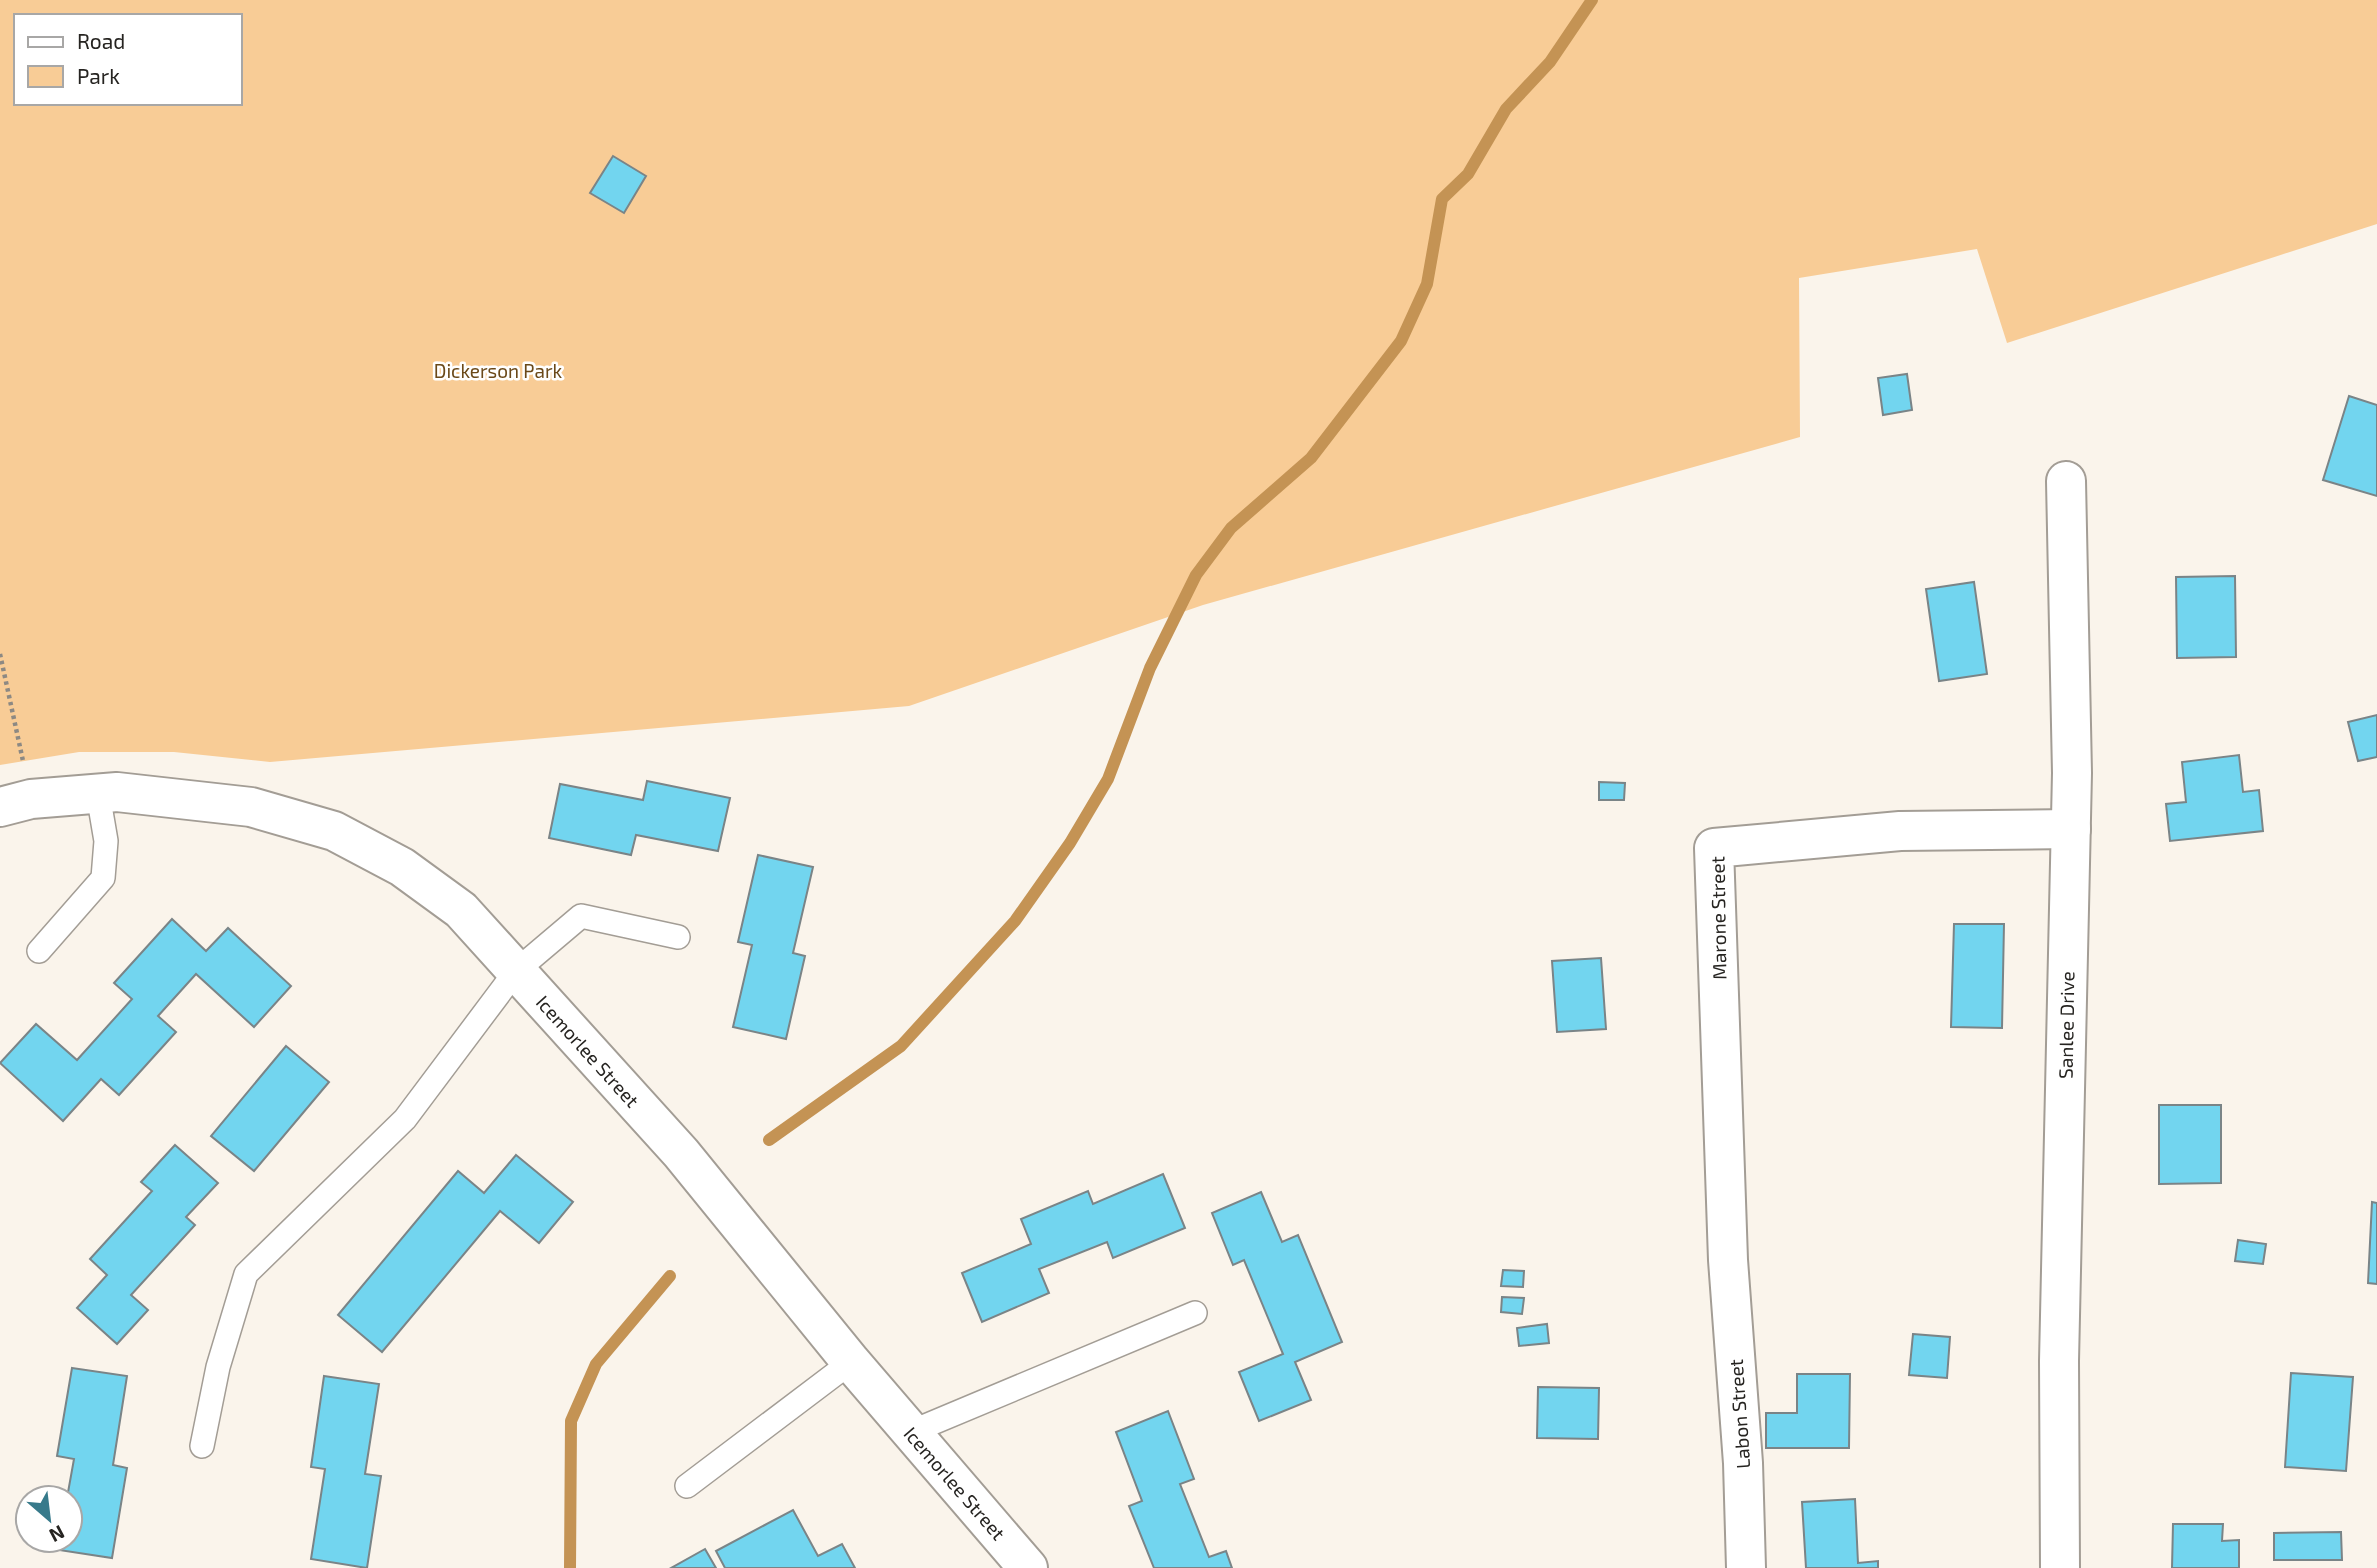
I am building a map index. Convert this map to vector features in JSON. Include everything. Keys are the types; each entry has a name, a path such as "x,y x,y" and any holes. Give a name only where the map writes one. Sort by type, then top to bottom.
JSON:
{"street":[{"name":"Sanlee Drive","path":"2060,1568 2059,1361 2071,829 2066,481"},
{"name":"Icemorlee Street","path":"16,803 98,793 130,793 251,807 334,831 402,867 461,909 681,1153 851,1362 1028,1568"},
{"name":"Marone Street","path":"1728,1260 1714,848 1899,831 2071,829"},
{"name":"Labon Street","path":"1728,1260 1744,1463 1746,1568"}],"lane":[{"path":"39,951 103,878 106,841 98,793"},
{"path":"202,1446 218,1367 246,1274 405,1119 516,971 581,916 678,937"},
{"path":"911,1432 1195,1313"},
{"path":"687,1486 851,1362"}],"path":[{"path":"0,654 16,803"}],"green space":[{"name":"Dickerson Park","path":"0,0 2377,0 2377,224 2007,343 1977,249 1799,278 1800,437 1203,605 909,706 270,762 174,752 79,752 0,765"}],"building":[{"path":"613,156 646,176 624,213 590,193"},
{"path":"1907,374 1912,410 1883,415 1878,378"},
{"path":"2349,396 2377,405 2377,496 2323,480"},
{"path":"2235,576 2236,657 2177,658 2176,577"},
{"path":"1974,582 1987,674 1939,681 1926,589"},
{"path":"2377,715 2377,757 2358,761 2348,722"},
{"path":"2239,755 2243,792 2259,790 2263,831 2170,841 2166,804 2186,802 2182,762"},
{"path":"647,781 730,798 718,851 636,835 631,855 549,838 560,784 643,800"},
{"path":"1599,782 1625,783 1624,800 1599,800"},
{"path":"758,855 813,867 793,953 805,956 786,1039 733,1027 752,945 738,942"},
{"path":"172,919 206,951 228,928 291,986 254,1027 196,974 158,1016 176,1032 119,1095 101,1079 63,1121 0,1063 36,1024 77,1060 132,999 114,983"},
{"path":"1954,924 2004,924 2002,1028 1951,1027"},
{"path":"1601,958 1606,1029 1557,1032 1552,961"},
{"path":"286,1046 329,1082 254,1171 211,1136"},
{"path":"2159,1105 2221,1105 2221,1183 2159,1184"},
{"path":"175,1145 218,1183 186,1217 195,1225 131,1295 148,1310 117,1344 77,1308 107,1275 90,1259 152,1191 141,1182"},
{"path":"516,1155 573,1202 539,1243 500,1211 382,1352 338,1315 458,1171 484,1193"},
{"path":"1163,1174 1185,1228 1113,1258 1107,1242 1039,1269 1049,1293 982,1322 962,1273 1031,1244 1021,1219 1088,1191 1093,1204"},
{"path":"1261,1192 1282,1242 1298,1235 1342,1342 1295,1362 1311,1400 1259,1421 1239,1372 1283,1354 1244,1260 1233,1265 1212,1213"},
{"path":"2372,1202 2377,1203 2377,1284 2368,1283"},
{"path":"2238,1240 2266,1244 2263,1264 2235,1261"},
{"path":"1503,1270 1524,1271 1523,1287 1501,1286"},
{"path":"1502,1297 1524,1298 1522,1314 1501,1312"},
{"path":"1547,1324 1549,1343 1519,1346 1517,1328"},
{"path":"1913,1334 1950,1337 1947,1378 1909,1375"},
{"path":"72,1368 127,1376 113,1465 127,1468 112,1558 84,1554 84,1484 70,1484 74,1459 57,1456"},
{"path":"2291,1373 2353,1377 2346,1471 2285,1467"},
{"path":"1797,1374 1850,1374 1849,1448 1766,1448 1766,1413 1797,1413"},
{"path":"324,1376 379,1384 365,1474 381,1476 367,1568 311,1559 325,1469 311,1467"},
{"path":"1538,1387 1599,1388 1598,1439 1537,1438"},
{"path":"1168,1411 1194,1479 1180,1484 1209,1557 1226,1551 1232,1568 1154,1568 1129,1506 1142,1501 1116,1432"},
{"path":"1855,1499 1858,1563 1878,1561 1878,1568 1806,1568 1802,1502"},
{"path":"793,1510 818,1556 842,1544 855,1568 725,1568 716,1551"},
{"path":"2173,1524 2223,1524 2222,1541 2239,1540 2239,1568 2172,1568"},
{"path":"2341,1532 2342,1560 2274,1560 2274,1533"},
{"path":"705,1549 716,1568 671,1568"}],"waterway":[{"path":"769,1140 901,1046 1015,921 1070,843 1108,779 1150,668 1196,575 1231,528 1311,458 1401,341 1427,284 1442,199 1468,174 1506,109 1550,62 1592,0"},
{"path":"570,1568 571,1421 596,1364 670,1276"}]}
